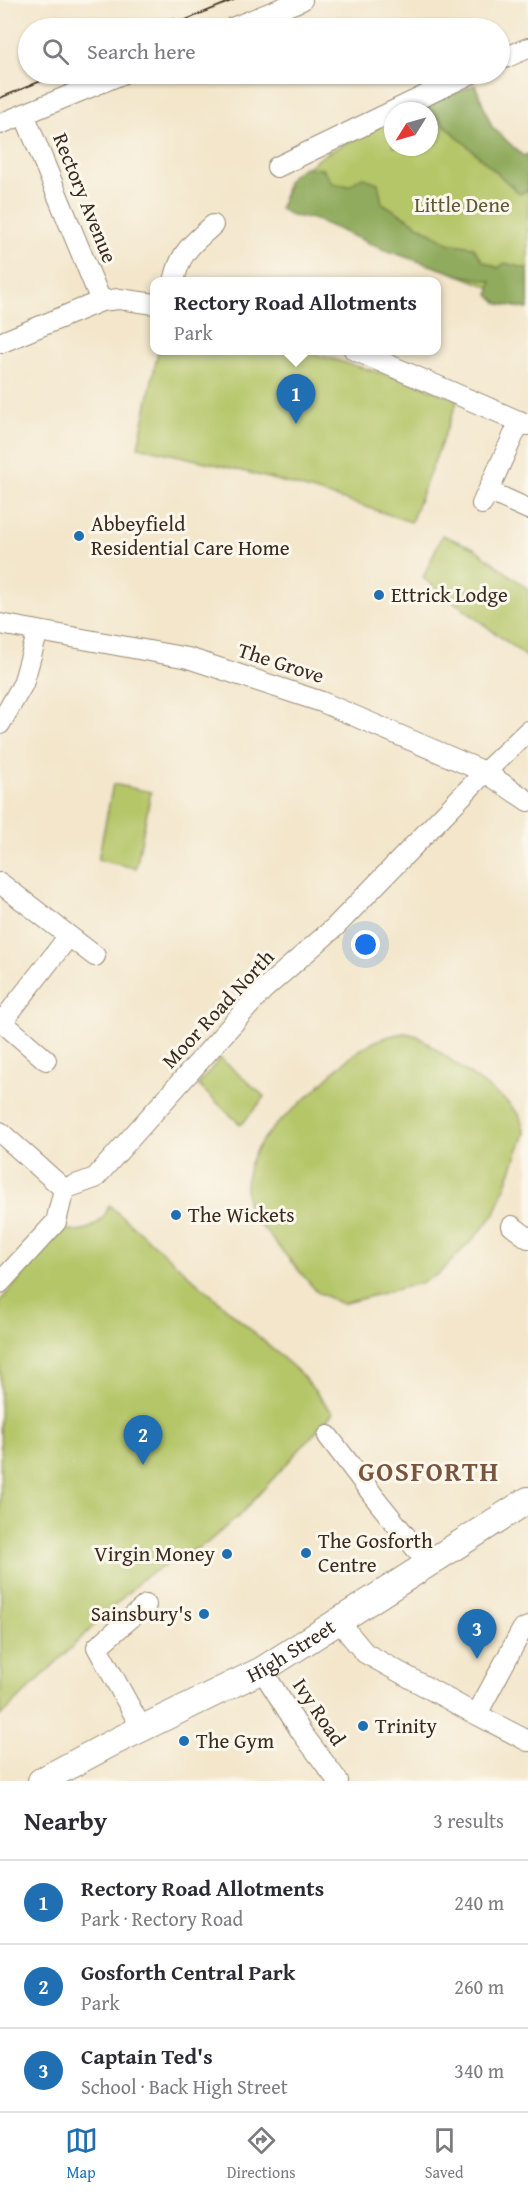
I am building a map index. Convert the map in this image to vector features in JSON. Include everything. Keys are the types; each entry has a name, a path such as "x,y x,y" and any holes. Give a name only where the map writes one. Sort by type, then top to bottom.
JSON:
{"main road":[{"name":"High Street","path":"41,1781 110,1744 261,1670 528,1500"}],"street":[{"path":"257,18 302,0"},
{"path":"510,56 528,48"},
{"path":"0,124 98,84"},
{"path":"277,167 449,84"},
{"name":"Rectory Avenue","path":"24,114 101,301"},
{"path":"175,277 177,263 185,251 213,225"},
{"path":"0,343 101,301 118,299 150,303"},
{"path":"363,355 524,423 485,498 528,509"},
{"name":"The Grove","path":"0,624 188,658 322,702 485,772 528,801"},
{"path":"0,724 22,684 38,631"},
{"name":"Moor Road North","path":"64,1189 95,1178 263,990 335,927 485,772 528,731"},
{"path":"0,883 95,956"},
{"path":"46,1060 1,1021 69,936"},
{"path":"0,1132 64,1189 56,1222 0,1283"},
{"path":"512,1226 528,1238"},
{"path":"328,1436 429,1564"},
{"path":"142,1729 97,1647 146,1605"},
{"path":"341,1620 365,1653 528,1741"},
{"path":"477,1714 522,1630 528,1627"},
{"name":"Ivy Road","path":"261,1670 302,1733 338,1781"}],"green space":[{"name":"Little Dene","path":"475,85 492,127 523,156 528,154 528,302 281,206 286,182 327,153 384,124 384,156 438,156 438,102 432,102"},
{"path":"475,85 492,127 523,156 528,154 528,190 520,194 438,119 438,102 434,102"},
{"path":"304,167 323,169 332,183 349,186 362,177 378,183 382,203 448,243 473,247 483,261 498,268 505,263 528,269 528,309 499,304 489,295 491,281 459,275 385,250 314,219 293,216 280,209 291,176"},
{"path":"157,355 318,355 412,382 458,400 411,522 276,480 138,447"},
{"path":"442,535 474,548 528,589 528,658 423,578"},
{"path":"113,784 151,792 136,868 98,860"},
{"path":"405,1033 418,1036 505,1100 519,1114 525,1133 495,1214 439,1274 421,1283 342,1304 317,1292 250,1213 246,1196 246,1179 250,1163 263,1139 284,1117 360,1050 385,1038"},
{"path":"220,1058 265,1097 241,1125 198,1085"},
{"path":"109,1205 300,1373 333,1413 238,1517 207,1543 143,1578 1,1716 0,1301 64,1229 79,1231 92,1227 102,1218"}],"tram line":[{"path":"190,18 234,0"},
{"path":"0,98 34,84"}],"place":[{"name":"Rectory Road Allotments","path":"296,424"},
{"name":"Abbeyfield Residential Care Home","path":"79,536"},
{"name":"Ettrick Lodge","path":"379,595"},
{"name":"The Wickets","path":"176,1215"},
{"name":"Gosforth Central Park","path":"143,1465"},
{"name":"The Gosforth Centre","path":"306,1553"},
{"name":"Virgin Money","path":"227,1554"},
{"name":"Sainsbury's","path":"204,1614"},
{"name":"Captain Ted's","path":"477,1659"},
{"name":"Trinity","path":"363,1726"},
{"name":"The Gym","path":"184,1741"}],"district":[{"name":"GOSFORTH","path":"429,1472"}]}
